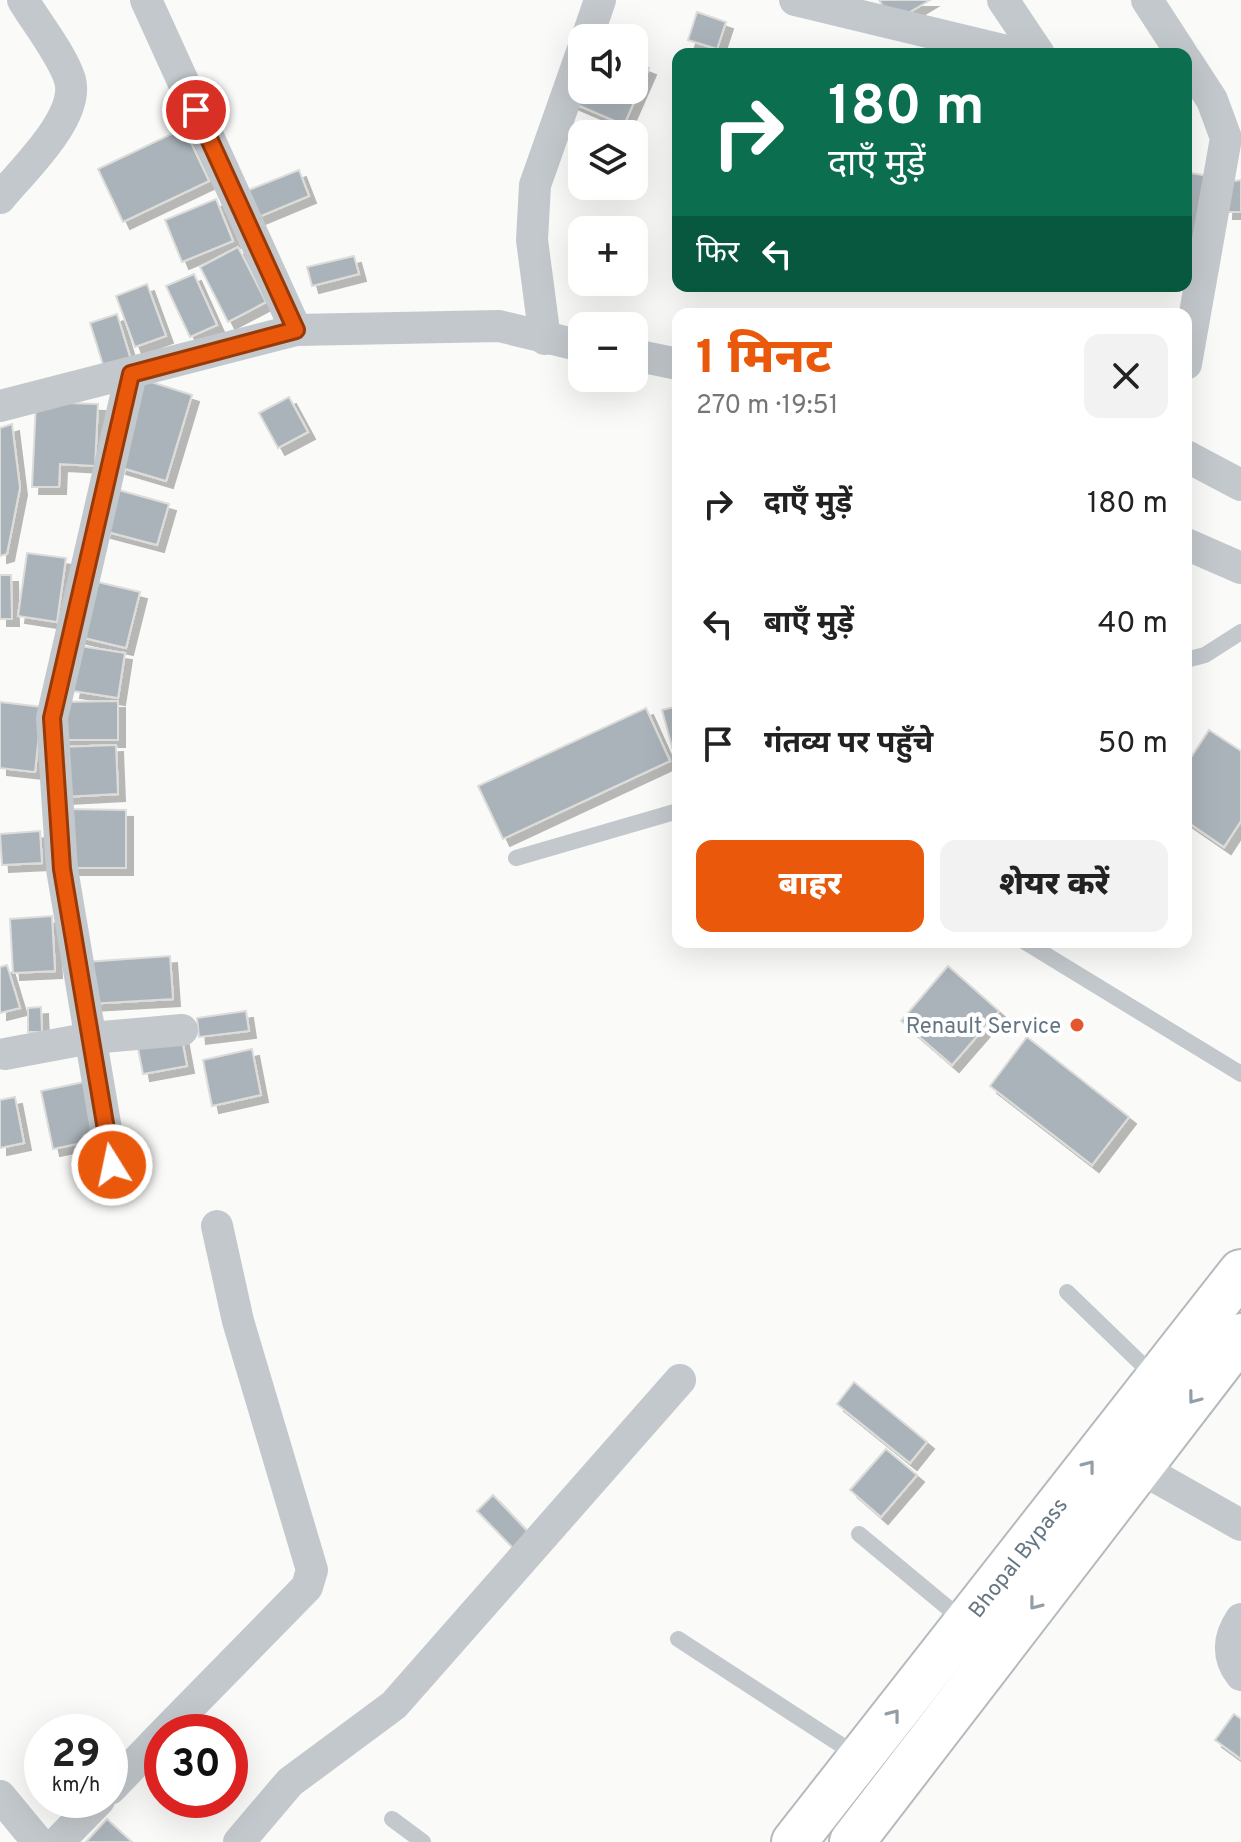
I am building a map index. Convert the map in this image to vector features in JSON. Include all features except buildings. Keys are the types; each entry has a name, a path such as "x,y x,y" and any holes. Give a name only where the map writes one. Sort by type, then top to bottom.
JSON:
{"main road":[{"name":"Bhopal Bypass","path":"794,1842 1241,1272"},
{"name":"Bhopal Bypass","path":"866,1837 1241,1336"}],"street":[{"path":"4,182 67,114 72,96 69,78 23,0"},
{"path":"146,0 296,330"},
{"path":"592,24 600,0"},
{"path":"795,0 996,48"},
{"path":"1003,0 1019,48"},
{"path":"1147,0 1178,48"},
{"path":"1192,77 1199,97 1226,138 1198,244 1192,308"},
{"path":"545,339 532,240 535,185 568,92"},
{"path":"0,406 296,330 499,326 568,343"},
{"path":"648,358 672,363"},
{"path":"112,1165 62,869 52,718 131,374"},
{"path":"1192,459 1241,485"},
{"path":"1192,547 1241,568"},
{"path":"5,1054 91,1038 182,1030"},
{"path":"183,1714 307,1587 312,1570 238,1321 217,1226"},
{"path":"239,1842 290,1782 394,1705 680,1380"},
{"path":"1140,1468 1241,1525"},
{"path":"1241,1619 1233,1630 1230,1649 1234,1665 1241,1675"},
{"path":"128,1771 144,1754"},
{"path":"0,1796 38,1842"},
{"path":"827,1800 866,1837"},
{"path":"58,1842 81,1818"}],"lane":[{"path":"1192,658 1205,655 1241,632"},
{"path":"516,858 672,813"},
{"path":"1035,948 1241,1074"},
{"path":"1067,1292 1157,1379"},
{"path":"859,1534 966,1623"},
{"path":"678,1639 860,1758"},
{"path":"392,1819 423,1842"}],"place":[{"name":"Renault Service","path":"1077,1025"}],"route":[{"path":"112,1165 62,869 52,718 131,374 296,330 196,110"}]}
